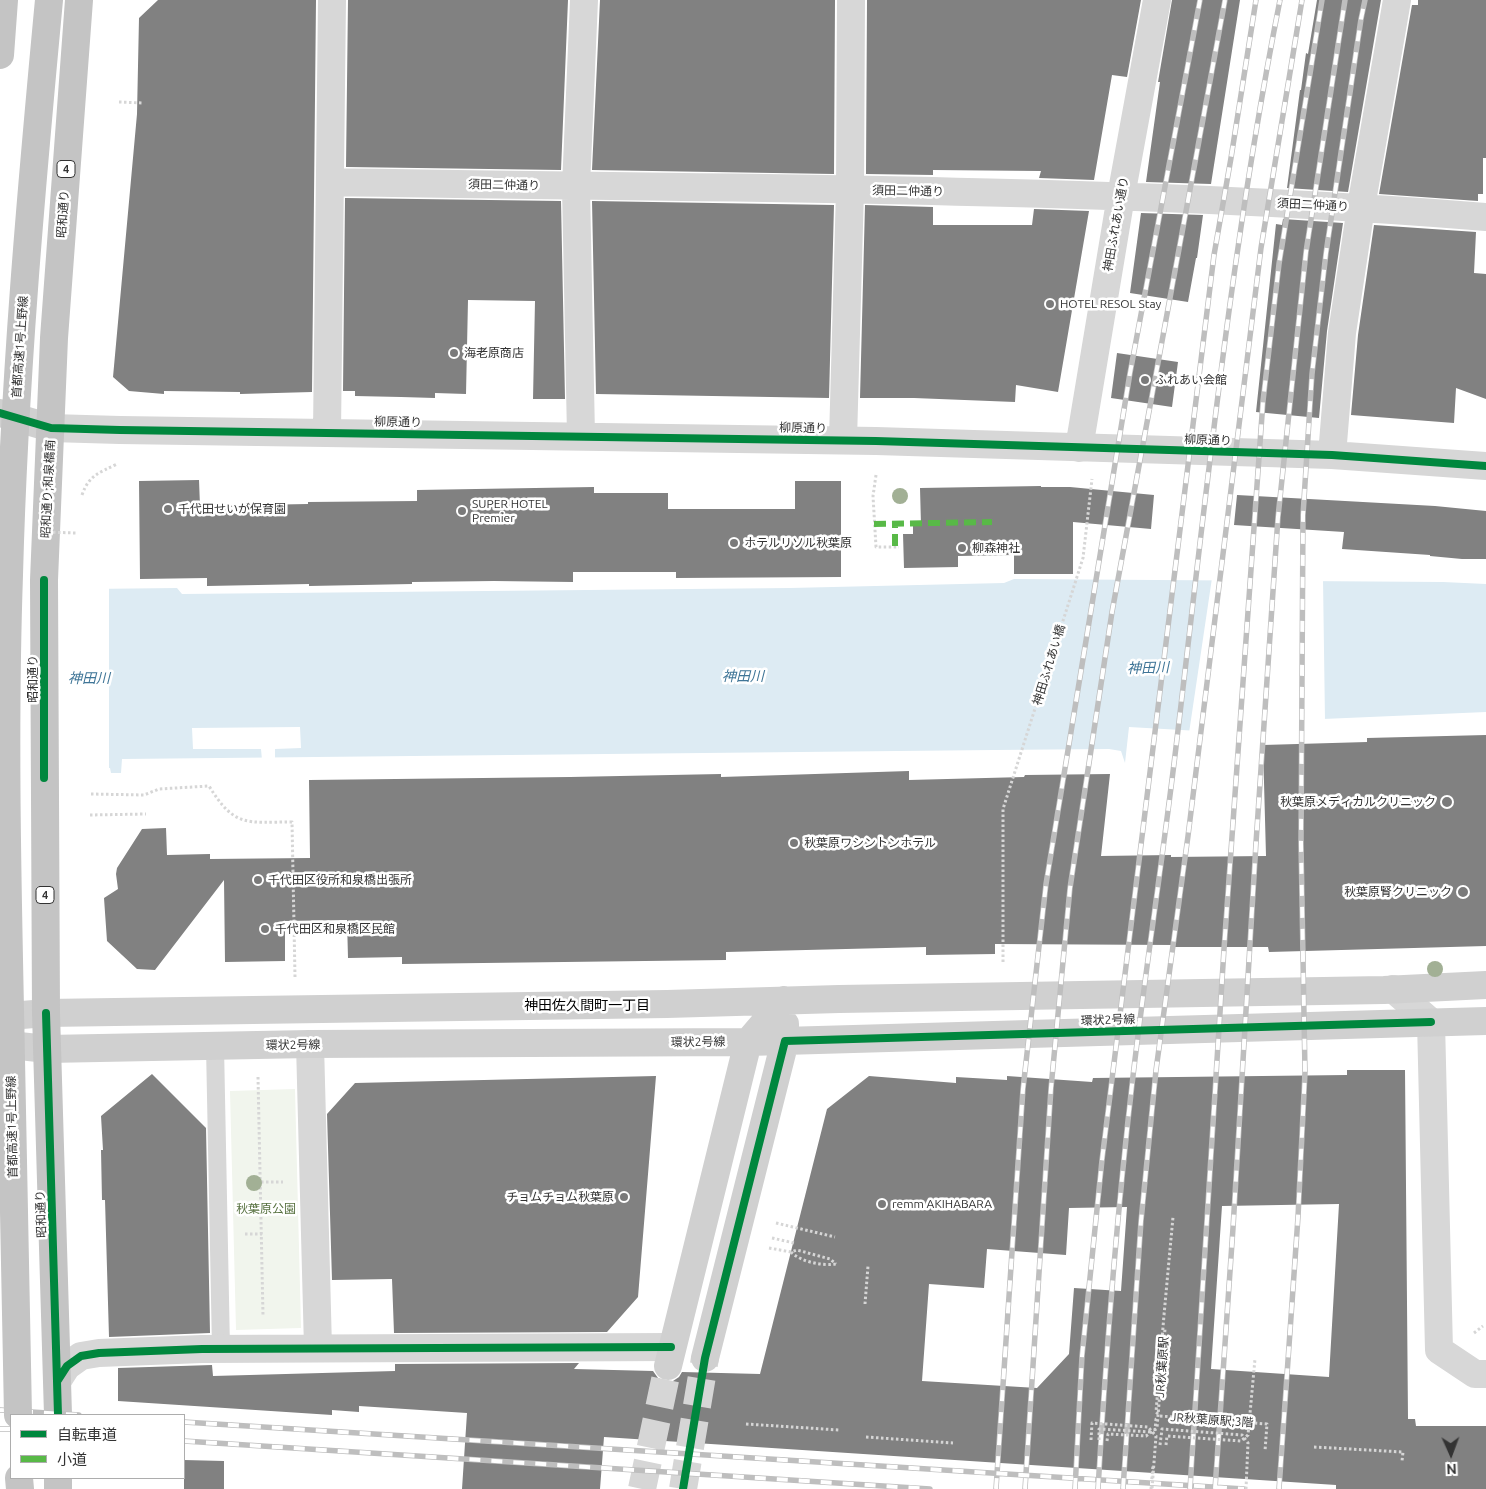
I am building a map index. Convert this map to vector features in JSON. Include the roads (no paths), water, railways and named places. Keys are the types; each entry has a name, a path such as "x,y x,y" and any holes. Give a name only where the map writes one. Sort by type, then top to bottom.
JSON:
{"highway":[{"path":"0,55 4,0"},
{"name":"首都高速1号上野線","path":"18,1414 6,737 9,575 18,376 28,228 49,0"},
{"name":"昭和通り","path":"54,338 79,0"},
{"name":"昭和通り;和泉橋南","path":"44,580 54,338"},
{"name":"昭和通り","path":"44,580 46,1013 58,1414"}],"street":[{"path":"327,432 332,0"},
{"path":"581,436 576,186 584,0"},
{"path":"843,440 850,190 851,0"},
{"name":"神田ふれあい通り","path":"1079,448 1121,196 1157,0"},
{"path":"1332,455 1342,333 1361,207 1397,0"},
{"name":"須田二仲通り","path":"330,182 1121,196 1361,207 1486,217"},
{"path":"0,413 51,428"},
{"name":"柳原通り","path":"51,428 843,440 1332,455 1486,466"},
{"name":"環状2号線","path":"0,1024 22,1015 46,1013 667,1004 784,1000 1393,989 1486,985"},
{"path":"1393,989 1431,1022 1439,1350 1475,1374 1486,1374"},
{"path":"705,1358 785,1041 784,1000"},
{"path":"58,1380 67,1366 81,1356 100,1353 318,1348 670,1356 748,1042 784,1000"},
{"name":"環状2号線","path":"0,1044 47,1049 310,1044 748,1042 1486,1021"},
{"path":"310,1044 318,1348"}],"lane":[{"path":"215,1046 221,1349"}],"water":[{"name":"神田川","path":"1014,579 1443,582 1486,584 1486,712 1323,719 1321,738 1129,727 1125,763 1121,751 1109,749 122,759 121,773 111,773 110,768 0,768 0,590 177,588 182,594 790,588 1004,583"}],"tunnel":[{"path":"683,1489 705,1358"},
{"path":"642,1489 668,1366"}],"railway":[{"path":"996,1489 1023,1089 1046,884 1130,373 1200,0"},
{"path":"1025,1489 1051,1088 1070,888 1112,612 1225,0"},
{"path":"1075,1489 1082,1356 1102,1160 1214,255 1256,0"},
{"path":"1098,1489 1112,1282 1143,994 1171,788 1233,279 1247,186 1280,0"},
{"path":"1123,1489 1141,1221 1156,1070 1188,836 1261,248 1302,0"},
{"path":"1190,1489 1224,949 1263,401 1279,264 1322,0"},
{"path":"1215,1489 1278,517 1306,252 1345,0"},
{"path":"1279,1489 1298,1217 1305,1072 1301,843 1303,515 1312,374 1326,253 1365,0"},
{"path":"0,1410 63,1414"},
{"path":"185,1422 1244,1489"},
{"path":"0,1429 10,1429"},
{"path":"185,1441 930,1489"}],"place":[{"name":"HOTEL RESOL Stay","path":"1050,304"},
{"name":"海老原商店","path":"454,353"},
{"name":"ふれあい会館","path":"1145,380"},
{"name":"千代田せいが保育園","path":"168,509"},
{"name":"SUPER HOTEL Premier","path":"462,511"},
{"name":"ホテルリソル秋葉原","path":"734,543"},
{"name":"柳森神社","path":"962,548"},
{"name":"秋葉原メディカルクリニック","path":"1447,802"},
{"name":"秋葉原ワシントンホテル","path":"794,843"},
{"name":"千代田区役所和泉橋出張所","path":"258,880"},
{"name":"秋葉原腎クリニック","path":"1463,892"},
{"name":"千代田区和泉橋区民館","path":"265,929"},
{"name":"チョムチョム秋葉原","path":"624,1197"},
{"name":"remm AKIHABARA","path":"882,1204"}],"district":[{"name":"神田佐久間町一丁目","path":"587,1005"}],"park label":[{"name":"秋葉原公園","path":"266,1209"}]}
